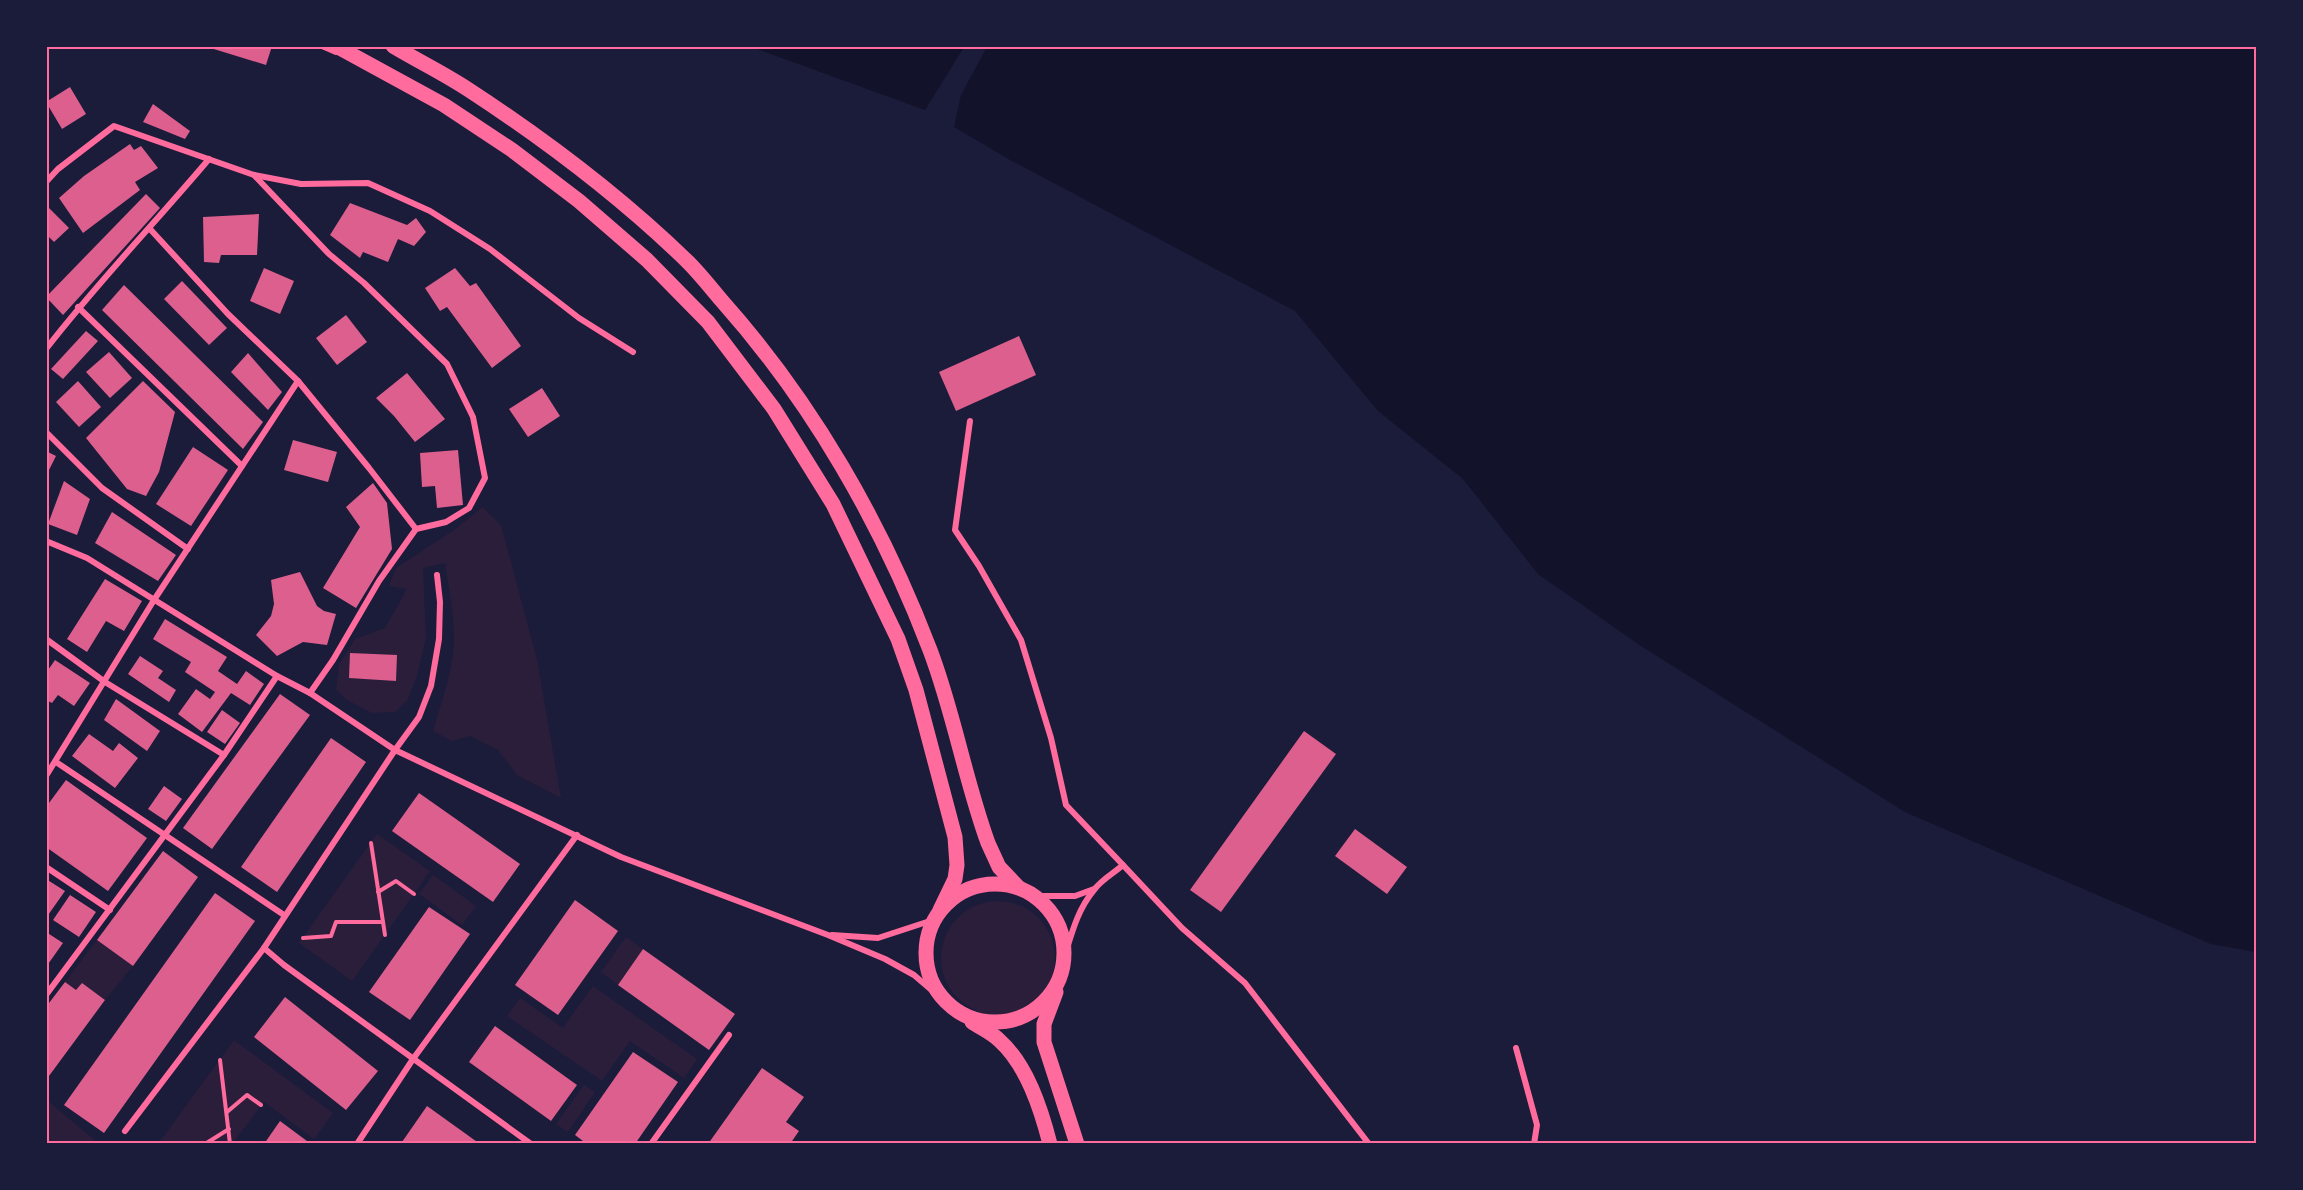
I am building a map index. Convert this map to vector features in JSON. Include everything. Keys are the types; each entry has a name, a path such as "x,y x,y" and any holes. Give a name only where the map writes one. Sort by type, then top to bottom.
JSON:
{"main road":[{"path":"336,46 464,118 512,150 579,201 647,260 708,322 774,409 838,514 898,639 916,690 955,837 957,865 955,879 926,940 925,961 931,981 947,1004 999,1040 1014,1057 1026,1077 1050,1143"},
{"path":"393,46 467,88 562,154 631,211 689,264 758,340 808,413 857,492 901,580 931,652 988,843 999,867 1018,887"},
{"path":"937,915 956,896 975,886 996,883 1018,887 1035,896 1052,912 1062,932 1065,955 1060,979 1044,1024 1044,1042 1077,1143"},
{"path":"947,1004 971,1019 992,1023 1013,1020 1033,1011 1049,997 1060,979"}],"street":[{"path":"322,46 377,68"},
{"path":"46,182 58,169 114,126 254,175 301,184 368,183 430,211 490,249 579,318 633,352"},
{"path":"46,349 78,307 209,159"},
{"path":"254,175 329,254 364,284 447,364 473,417 485,478 469,508 446,522 416,529 379,580 333,660 310,693"},
{"path":"150,228 228,314 298,381 416,529"},
{"path":"78,307 242,466"},
{"path":"46,776 154,600 298,381"},
{"path":"970,421 955,530 1021,640 1051,738 1066,806 1182,928 1245,983 1369,1143"},
{"path":"46,432 102,488 188,549"},
{"path":"46,542 87,558 278,676 310,693 395,750 621,857 828,934 885,959 914,975 947,1004"},
{"path":"125,1131 264,948 419,717 431,686 439,639 440,602 437,574"},
{"path":"46,639 105,682 224,755"},
{"path":"46,995 49,986 166,835 278,676"},
{"path":"56,762 284,915"},
{"path":"357,1143 413,1059 577,835"},
{"path":"1065,955 1074,925 1095,889 1123,865"},
{"path":"46,867 110,910"},
{"path":"1035,896 1075,896 1095,889"},
{"path":"828,934 878,938 937,915"},
{"path":"264,948 284,965 531,1143"},
{"path":"651,1143 729,1035"},
{"path":"1516,1048 1537,1125 1534,1143"}],"path":[{"path":"371,843 385,935"},
{"path":"378,892 396,881 414,894"},
{"path":"303,938 331,936 336,922 383,922"},
{"path":"219,1060 230,1143"},
{"path":"226,1113 248,1095 261,1105"},
{"path":"204,1143 229,1129"}],"shaded area":[{"path":"752,47 964,47 925,110"},
{"path":"987,47 2256,47 2256,952 2211,944 1905,812 1641,646 1538,574 1463,479 1378,411 1295,311 1012,161 954,127 961,95"},
{"path":"482,507 501,525 537,659 561,798 517,775 498,750 470,736 452,741 433,731 449,675 454,641 445,563 423,568 426,638 417,676 407,701 395,712 372,713 347,700 336,690 339,665 355,639 385,628 407,589 389,586 396,568 457,528"},
{"path":"377,834 430,871 352,981 299,943"},
{"path":"433,875 476,906 462,925 419,894"},
{"path":"998,901 1020,906 1038,918 1050,936 1055,958 1050,980 1038,998 1020,1010 998,1015 976,1010 958,998 946,980 941,958 946,936 958,918 976,906"},
{"path":"626,937 643,949 618,985 601,972"},
{"path":"97,940 133,966 105,1000 82,983 76,990 65,982"},
{"path":"593,986 697,1059 684,1078 630,1041 602,1081 507,1016 520,998 563,1028"},
{"path":"234,1040 333,1113 314,1139 264,1102 233,1143 158,1144"},
{"path":"584,1085 595,1092 568,1132 556,1124"},
{"path":"47,1100 98,1143 47,1143"}],"building":[{"path":"204,46 272,46 266,65"},
{"path":"70,87 86,114 62,129 46,102"},
{"path":"153,104 190,131 185,139 143,122"},
{"path":"130,144 134,150 141,146 158,168 135,182 140,190 83,233 59,198 84,176"},
{"path":"146,194 160,208 63,315 46,297"},
{"path":"350,203 407,225 416,218 426,232 414,246 398,239 388,262 363,252 360,258 330,235"},
{"path":"49,208 69,228 54,242 46,234 46,210"},
{"path":"259,214 257,255 221,255 219,263 204,262 203,217"},
{"path":"264,268 294,281 280,314 250,301"},
{"path":"455,268 470,286 476,283 521,346 492,368 447,307 440,311 425,288"},
{"path":"182,281 227,328 209,345 164,299"},
{"path":"124,285 263,422 243,449 102,310"},
{"path":"346,315 367,342 337,365 316,338"},
{"path":"86,331 98,341 63,379 51,369"},
{"path":"1019,336 1036,375 956,411 939,372"},
{"path":"109,352 132,378 110,398 86,372"},
{"path":"248,353 282,392 268,410 231,372"},
{"path":"407,373 445,419 415,442 376,398"},
{"path":"78,381 101,407 79,427 56,402"},
{"path":"143,381 175,412 159,472 146,496 127,489 86,438"},
{"path":"542,388 560,416 528,437 509,409"},
{"path":"293,440 337,452 328,482 284,470"},
{"path":"193,447 228,470 191,526 156,504"},
{"path":"458,450 463,505 437,508 435,486 422,487 420,453"},
{"path":"46,451 56,456 46,476"},
{"path":"64,481 90,499 77,535 48,524"},
{"path":"373,483 387,503 392,549 356,608 323,588 360,527 346,507"},
{"path":"112,512 176,555 158,581 95,543"},
{"path":"300,572 317,606 324,611 336,614 327,645 303,642 277,656 256,635 271,616 274,604 271,580"},
{"path":"105,579 142,601 124,631 106,621 87,652 67,639"},
{"path":"165,619 227,657 218,671 237,684 246,671 264,684 250,705 231,693 202,732 178,714 196,689 210,699 215,692 185,672 191,662 153,639"},
{"path":"350,653 397,655 396,681 349,678"},
{"path":"140,656 163,671 158,678 176,690 169,702 128,674"},
{"path":"55,660 90,683 74,706 58,695 52,703 46,700 46,673"},
{"path":"280,694 310,715 212,849 183,828"},
{"path":"116,699 160,731 147,751 104,720"},
{"path":"222,710 240,723 225,744 207,732"},
{"path":"1304,731 1336,754 1221,912 1190,890"},
{"path":"89,734 113,751 119,743 138,758 115,788 72,756"},
{"path":"331,738 366,762 277,892 241,867"},
{"path":"66,780 147,838 108,891 46,847 46,807"},
{"path":"164,786 182,799 166,821 148,809"},
{"path":"419,793 520,864 493,902 392,831"},
{"path":"1355,829 1407,867 1387,894 1335,856"},
{"path":"163,851 198,877 133,966 97,940"},
{"path":"46,879 65,891 46,918"},
{"path":"215,893 255,921 104,1133 64,1105"},
{"path":"70,895 96,912 79,937 53,920"},
{"path":"575,900 618,931 558,1015 515,985"},
{"path":"429,907 470,934 410,1020 369,992"},
{"path":"46,932 63,943 46,967"},
{"path":"643,949 735,1014 709,1050 618,985"},
{"path":"65,982 76,990 82,983 105,1000 49,1076 46,1074 46,1007"},
{"path":"285,997 378,1071 346,1110 254,1037"},
{"path":"495,1026 577,1085 551,1121 469,1062"},
{"path":"633,1052 678,1082 635,1144 587,1144 575,1135"},
{"path":"762,1068 804,1097 786,1122 799,1131 790,1144 708,1144"},
{"path":"427,1106 480,1144 404,1144 402,1142"},
{"path":"280,1121 311,1144 264,1144"}]}
